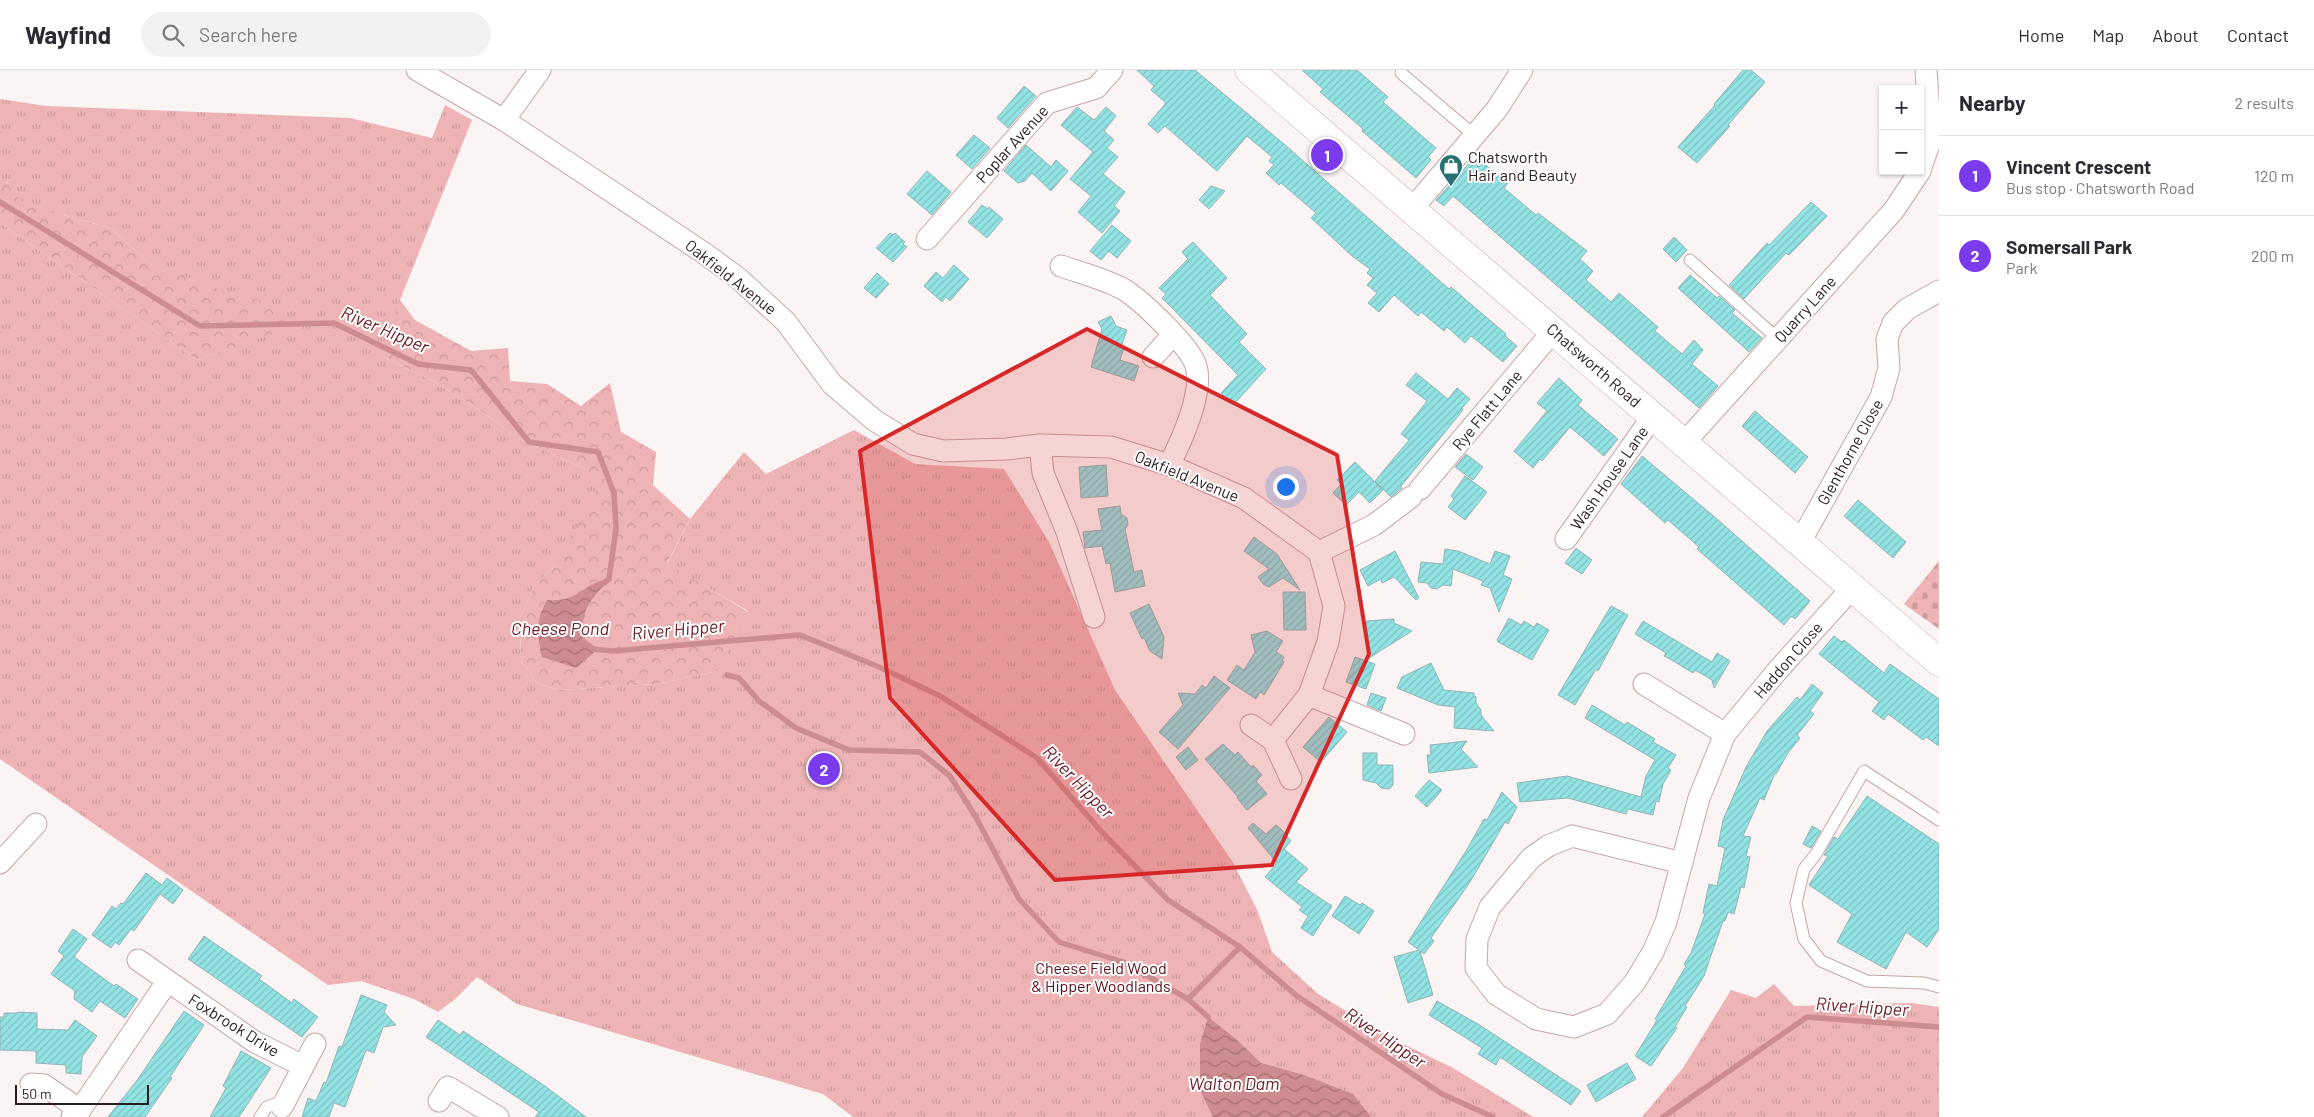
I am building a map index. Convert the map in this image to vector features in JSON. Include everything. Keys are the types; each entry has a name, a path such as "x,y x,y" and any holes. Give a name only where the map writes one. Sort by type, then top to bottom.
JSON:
{"highway":[{"name":"Chatsworth Road","path":"1249,70 1554,330 1799,544 1939,662"}],"street":[{"name":"Oakfield Avenue","path":"417,70 504,120 704,253 738,278 786,322 832,384 874,420 914,444 943,451 1007,449 1040,445 1112,447 1169,465 1244,498 1319,552"},
{"path":"504,120 540,70"},
{"name":"Poplar Avenue","path":"927,239 1047,103 1096,88 1112,70"},
{"name":"Quarry Lane","path":"1924,159 1931,139 1926,70"},
{"path":"1412,209 1496,109 1516,72"},
{"name":"Quarry Lane","path":"1684,443 1894,210 1917,175"},
{"path":"1061,266 1121,288 1134,297 1189,353 1196,367 1192,408 1185,433 1169,465"},
{"name":"Glenthorne Close","path":"1799,544 1882,397 1889,368 1887,339 1892,323 1907,309 1939,291"},
{"name":"Rye Flatt Lane","path":"1319,552 1374,525 1416,493 1554,330"},
{"path":"1153,357 1173,335"},
{"name":"Wash House Lane","path":"1566,539 1653,416"},
{"path":"1040,445 1043,473 1067,532 1094,617"},
{"path":"1273,740 1309,695 1328,642 1334,606 1319,552"},
{"name":"Haddon Close","path":"1682,863 1572,836 1548,846 1531,858 1490,907 1477,939 1476,968 1496,994 1536,1019 1574,1027 1607,1014 1635,982 1653,952 1666,922 1682,863 1699,798 1725,734 1778,670 1852,588"},
{"path":"1644,684 1725,734"},
{"path":"1309,695 1404,734"},
{"path":"1251,725 1273,740 1291,779"},
{"path":"0,863 36,824"},
{"name":"Foxbrook Drive","path":"138,960 255,1042 303,1066"},
{"path":"31,1084 44,1085 76,1113 167,982"},
{"path":"281,1108 315,1044"},
{"path":"438,1101 448,1087 498,1117"}],"lane":[{"path":"1401,73 1474,135"},
{"path":"1690,260 1778,340"},
{"path":"1939,820 1864,771 1816,854 1804,869 1796,902 1804,939 1821,961 1867,981 1924,983 1939,986"},
{"path":"260,1117 267,1106 281,1108"}],"highlighted area":[{"path":"1087,329 1337,455 1369,654 1272,865 1055,880 890,698 860,451"}],"green space":[{"path":"0,99 46,106 350,118 432,138 445,105 472,120 400,300 383,357 431,380 478,409 521,440 583,468 598,487 555,566 534,586 520,618 521,661 538,684 559,690 657,684 718,671 748,611 667,564 690,519 744,452 766,474 854,430 915,464 1004,469 1049,542 1115,690 1232,861 1257,910 1272,952 1318,994 1392,1039 1451,1067 1533,1117 853,1117 823,1094 517,1004 477,977 455,999 438,1012 414,999 361,981 328,985 0,759 0,223 197,360 291,328 264,301 218,289 151,264 110,228 63,215 16,197 8,183 0,180"},
{"name":"Cheese Field Wood & Hipper Woodlands","path":"0,179 63,215 110,228 151,264 400,300 415,320 471,351 508,348 510,381 547,384 581,406 610,383 621,432 656,452 653,485 690,519 667,563 1201,885 1232,861 1257,910 1272,952 1317,994 1392,1039 1451,1067 1533,1117 1123,1117 718,671 657,684 559,690 538,684 521,661 520,618 534,586 555,566 583,468 521,440 478,409 431,380 339,336 291,329 197,360 0,223"},
{"path":"1939,561 1939,629 1904,604"},
{"path":"1774,984 1794,1006 1911,1003 1939,1007 1939,1117 1642,1117 1683,1068 1731,990 1756,998"}],"water":[{"name":"Cheese Pond","path":"609,579 585,612 583,638 598,649 576,668 542,657 538,628 540,615 547,600 567,598 593,584"},
{"name":"Walton Dam","path":"1208,1017 1236,1039 1261,1063 1304,1075 1353,1094 1371,1117 1213,1117 1200,1090 1200,1044"}],"building":[{"path":"1137,70 1195,70 1284,144 1449,289 1451,287 1506,334 1505,336 1517,346 1503,362 1471,336 1465,343 1447,327 1444,331 1421,312 1418,316 1394,295 1379,312 1368,303 1377,293 1367,285 1373,278 1367,273 1370,269 1352,256 1311,218 1316,213 1281,183 1279,185 1266,173 1274,165 1269,161 1272,157 1247,136 1217,171 1165,126 1158,133 1148,124 1166,103 1151,90 1154,86"},
{"path":"1302,70 1357,70 1388,97 1383,102 1436,148 1428,157 1431,160 1416,178 1320,92 1323,89"},
{"path":"1743,70 1751,70 1765,82 1697,163 1678,147"},
{"path":"1024,86 1036,96 1008,128 997,118"},
{"path":"1077,107 1094,120 1106,107 1116,116 1104,131 1114,140 1107,148 1118,157 1103,174 1125,192 1114,206 1120,211 1102,233 1078,212 1091,196 1070,179 1093,152 1061,125"},
{"path":"974,135 990,148 972,169 956,155"},
{"path":"1026,145 1051,167 1056,160 1068,171 1051,191 1032,173 1025,181 1018,183 1004,171"},
{"path":"1472,160 1479,167 1483,163 1508,183 1504,188 1536,215 1538,213 1587,251 1580,259 1593,271 1586,280 1611,302 1619,293 1658,327 1655,331 1682,354 1694,340 1703,350 1692,364 1718,386 1699,408 1453,196 1444,206 1436,200"},
{"path":"927,171 951,192 932,215 907,194"},
{"path":"1211,186 1225,191 1209,209 1199,200"},
{"path":"1811,202 1827,216 1789,255 1786,253 1744,299 1729,285 1767,243 1769,245"},
{"path":"982,205 988,209 989,207 1003,219 987,238 968,222"},
{"path":"1112,225 1131,241 1117,258 1109,251 1101,260 1090,251"},
{"path":"890,233 893,235 895,233 905,242 903,244 907,247 893,262 876,248"},
{"path":"1674,237 1687,250 1676,262 1663,249"},
{"path":"1193,242 1227,278 1210,295 1247,334 1239,342 1266,369 1233,405 1221,393 1238,375 1162,298 1166,294 1159,288 1188,259 1182,252"},
{"path":"954,265 969,279 950,301 946,297 942,302 924,286 936,272 943,278"},
{"path":"877,273 889,284 876,298 864,288"},
{"path":"1690,275 1717,298 1719,296 1735,310 1732,313 1762,338 1749,352 1678,288"},
{"path":"1111,316 1116,326 1127,330 1121,347 1124,348 1120,360 1139,366 1134,381 1091,367 1102,329 1098,322"},
{"path":"1416,373 1448,399 1457,388 1470,399 1401,486 1402,488 1391,497 1375,481 1409,440 1401,434 1427,401 1406,385"},
{"path":"1559,378 1582,400 1578,405 1618,439 1604,456 1570,427 1542,461 1540,459 1533,468 1514,451 1547,411 1537,403"},
{"path":"1755,411 1808,457 1795,473 1742,426"},
{"path":"1466,454 1483,467 1473,480 1455,467"},
{"path":"1642,456 1810,601 1795,619 1791,616 1784,625 1697,549 1699,547 1668,520 1665,523 1621,484"},
{"path":"1355,462 1383,490 1370,503 1359,492 1346,505 1333,493 1341,484 1337,480"},
{"path":"1106,465 1108,496 1081,498 1079,467"},
{"path":"1465,476 1487,492 1465,520 1448,507 1454,499 1451,496"},
{"path":"1858,500 1906,542 1893,558 1844,516"},
{"path":"1120,506 1121,514 1127,518 1128,525 1125,529 1134,572 1142,570 1145,586 1115,592 1110,563 1106,564 1102,546 1085,548 1083,532 1102,530 1098,509"},
{"path":"1254,537 1277,554 1300,590 1283,578 1269,587 1263,584 1258,577 1269,569 1244,551"},
{"path":"1576,548 1592,560 1582,574 1565,563"},
{"path":"1445,549 1458,551 1490,564 1495,551 1510,556 1503,575 1512,579 1499,612 1490,588 1481,585 1483,581 1453,569 1451,586 1443,585 1437,589 1431,588 1427,583 1418,582 1421,562 1443,564"},
{"path":"1395,551 1419,598 1416,600 1394,577 1382,583 1381,579 1368,586 1360,570"},
{"path":"1283,592 1305,592 1306,630 1284,630"},
{"path":"1149,604 1164,637 1162,659 1150,651 1130,613"},
{"path":"1611,606 1628,615 1598,671 1596,669 1575,705 1558,695"},
{"path":"1509,618 1521,625 1524,621 1534,627 1537,623 1549,630 1532,660 1498,642 1497,640"},
{"path":"1394,619 1394,623 1412,631 1369,658 1366,621"},
{"path":"1643,621 1712,662 1717,653 1730,661 1714,688 1712,680 1695,670 1693,673 1664,656 1666,653 1635,634"},
{"path":"1267,631 1283,641 1276,652 1284,657 1282,661 1284,662 1264,695 1260,692 1256,699 1227,680 1237,665 1244,670 1255,652 1251,635"},
{"path":"1834,636 1842,642 1844,640 1884,673 1890,664 1939,699 1939,746 1926,737 1923,740 1888,714 1884,720 1872,711 1879,702 1819,654"},
{"path":"1355,657 1375,664 1366,689 1346,682"},
{"path":"1431,663 1444,690 1474,693 1476,703 1481,710 1481,715 1494,731 1454,728 1455,707 1438,705 1397,688 1402,677"},
{"path":"1214,676 1230,688 1178,749 1159,732 1183,705 1178,693 1195,694 1202,685 1206,688"},
{"path":"1812,684 1823,693 1810,711 1814,714 1797,735 1800,738 1775,773 1764,800 1760,798 1743,836 1751,837 1746,856 1750,857 1744,888 1741,887 1734,914 1728,912 1725,921 1723,921 1704,976 1685,1006 1687,1007 1675,1027 1677,1028 1651,1066 1635,1056 1686,966 1684,964 1691,953 1705,914 1703,913 1709,884 1717,886 1725,848 1718,846 1723,820 1746,767 1767,731 1797,697 1800,700"},
{"path":"1371,693 1386,698 1381,711 1367,705"},
{"path":"1592,705 1625,725 1627,722 1655,739 1653,742 1676,755 1668,768 1671,770 1663,784 1659,802 1656,801 1653,815 1628,809 1626,814 1568,798 1520,802 1517,783 1567,776 1641,797 1646,776 1655,760 1585,718"},
{"path":"1329,717 1347,732 1321,762 1303,747"},
{"path":"1467,741 1461,749 1478,767 1429,773 1427,755 1431,755 1430,745"},
{"path":"1223,744 1235,755 1238,752 1251,767 1253,765 1262,775 1256,781 1267,794 1247,810 1205,759"},
{"path":"1188,747 1198,760 1186,770 1176,757"},
{"path":"1363,753 1377,753 1377,765 1393,765 1393,785 1389,789 1381,788 1376,783 1363,780"},
{"path":"1429,780 1442,790 1427,807 1415,796"},
{"path":"1502,792 1517,807 1508,824 1505,822 1470,882 1431,938 1434,941 1424,954 1420,951 1433,995 1408,1003 1394,957 1419,950 1408,942 1466,851 1484,819 1487,820"},
{"path":"1867,796 1939,844 1939,929 1927,947 1906,932 1886,969 1837,942 1852,914 1809,885 1828,856 1824,855 1834,837 1838,839"},
{"path":"1253,823 1266,834 1276,825 1281,829 1291,841 1284,849 1308,869 1296,882 1332,906 1313,936 1301,928 1308,916 1299,910 1302,907 1265,877 1277,863 1248,828"},
{"path":"1812,826 1821,831 1811,848 1803,844"},
{"path":"146,873 162,885 167,878 183,890 173,904 160,894 134,931 131,929 119,945 115,942 111,948 92,935 112,906 116,909 121,903 123,904"},
{"path":"1345,896 1360,905 1362,903 1374,911 1359,934 1332,916"},
{"path":"73,929 87,939 74,957 114,986 116,984 138,999 125,1018 100,1001 92,1012 74,999 75,991 51,974 64,956 58,951"},
{"path":"204,936 262,976 259,979 292,1003 294,999 318,1017 302,1037 188,959"},
{"path":"361,995 387,1005 384,1012 396,1025 383,1027 374,1053 366,1050 345,1107 334,1103 329,1117 302,1117 308,1098 316,1101 324,1082 326,1083 339,1046 342,1047"},
{"path":"1437,1001 1478,1024 1581,1091 1571,1105 1500,1057 1496,1065 1478,1054 1482,1048 1429,1015"},
{"path":"184,1011 204,1025 170,1077 172,1078 145,1117 108,1117 138,1079"},
{"path":"4,1013 37,1013 37,1029 68,1030 75,1020 97,1036 82,1057 81,1074 66,1073 66,1065 36,1063 36,1051 0,1050 0,1017 4,1017"},
{"path":"438,1020 460,1035 463,1031 545,1086 586,1117 535,1117 539,1112 426,1037"},
{"path":"241,1051 271,1068 239,1117 210,1117 226,1088 223,1086"},
{"path":"1627,1063 1636,1079 1596,1102 1587,1085"}],"waterway":[{"name":"River Hipper","path":"0,202 200,326 334,323 418,364 471,370 529,442 598,452 614,493 616,529 609,579 604,583"},
{"name":"River Hipper","path":"592,649 613,651 800,635 877,666 940,696 1037,758 1100,830 1168,900 1240,947 1297,996 1442,1094 1493,1117"},
{"path":"727,675 739,678 759,701 796,728 849,750 920,752 950,776 977,819 1019,899 1059,942 1123,962 1188,999 1208,1017"},
{"path":"1188,999 1240,947"},
{"name":"River Hipper","path":"1663,1117 1807,1017 1939,1027"}],"place":[{"name":"Vincent Crescent","path":"1327,155"},
{"name":"Chatsworth Hair and Beauty","path":"1451,187"},
{"name":"Somersall Park","path":"824,769"}]}
